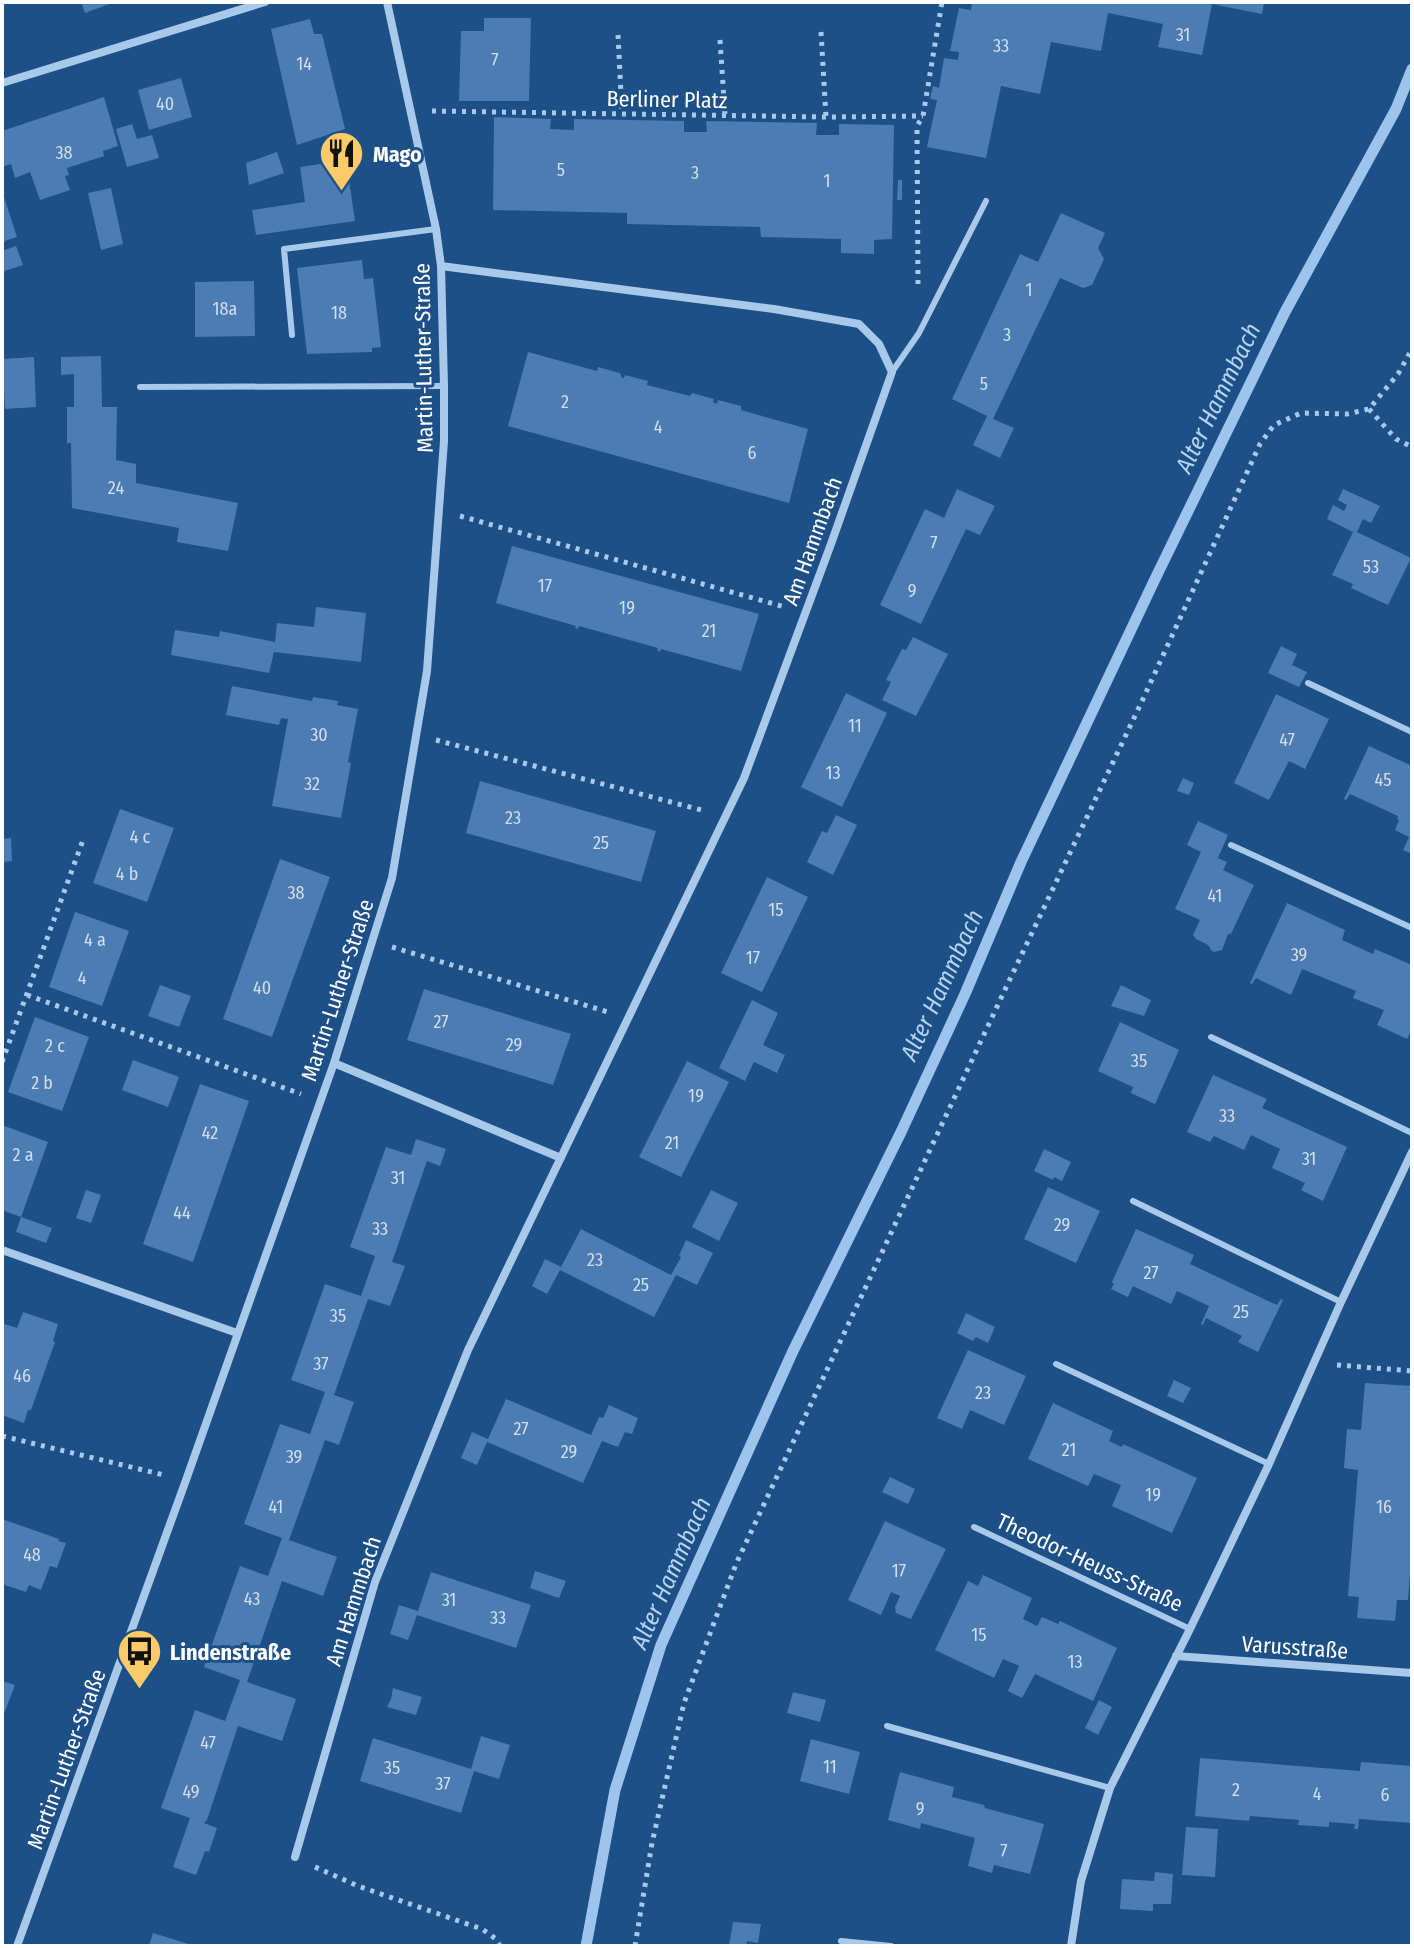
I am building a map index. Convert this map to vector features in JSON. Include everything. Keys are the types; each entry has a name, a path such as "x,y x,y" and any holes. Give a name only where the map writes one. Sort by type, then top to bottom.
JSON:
{"street":[{"path":"2,83 265,2"},
{"name":"Martin-Luther-Straße","path":"17,1946 334,1063 392,878 427,671 444,441 444,386 441,266 436,229 387,2"},
{"path":"441,266 774,309 859,324 879,344 892,372"},
{"name":"Am Hammbach","path":"295,1857 375,1582 468,1350 744,778 892,372"},
{"path":"334,1063 561,1158"},
{"name":"Theodor-Heuss-Straße","path":"1071,1946 1081,1881 1110,1788 1269,1464 1412,1152"},
{"path":"2,1250 237,1333"},
{"name":"Varusstraße","path":"1176,1656 1412,1673"}],"lane":[{"path":"892,372 919,333 986,201"},
{"path":"292,335 284,249 436,229"},
{"path":"140,387 444,386"},
{"path":"1308,683 1412,732"},
{"path":"1231,845 1412,928"},
{"path":"1211,1037 1412,1133"},
{"path":"1133,1201 1341,1302"},
{"path":"1056,1364 1269,1464"},
{"name":"Theodor-Heuss-Straße","path":"974,1527 1190,1629"},
{"path":"887,1726 1110,1788"},
{"path":"841,1941 891,1946"}],"path":[{"path":"918,285 917,126 923,116 942,2"},
{"path":"821,32 826,117"},
{"path":"618,35 622,114"},
{"path":"720,40 725,115"},
{"name":"Berliner Platz","path":"411,111 923,116"},
{"path":"635,1946 652,1843 684,1703 736,1564 1137,714 1260,444 1274,425 1301,413 1347,414 1369,409 1398,374 1412,349"},
{"path":"1369,409 1396,439 1412,447"},
{"path":"439,510 805,613"},
{"path":"417,735 683,805"},
{"path":"2,1062 83,840"},
{"path":"372,941 588,1006"},
{"path":"27,995 320,1101"},
{"path":"1313,1363 1412,1371"},
{"path":"2,1436 186,1480"},
{"path":"295,1857 335,1877 482,1929 500,1946"}],"building":[{"path":"81,2 115,2 85,13"},
{"path":"972,2 1264,2 1262,14 1212,4 1202,55 1158,47 1163,24 1108,13 1101,51 1051,42 1040,94 1001,86 986,158 927,147 937,100 930,99 933,86 939,88 944,58 958,60 959,52 950,51 959,8 971,10"},
{"path":"484,18 531,18 529,101 459,101 461,31 484,31"},
{"path":"310,19 314,34 322,34 345,129 297,145 271,29"},
{"path":"181,78 192,117 149,130 138,90"},
{"path":"104,97 118,146 103,151 104,156 67,168 69,175 65,176 70,190 40,200 30,172 15,178 11,164 2,167 2,131"},
{"path":"494,117 551,119 550,129 574,130 574,119 684,121 684,132 707,132 706,121 817,123 816,135 839,135 839,124 894,125 892,239 874,240 874,254 841,253 841,239 761,237 760,227 627,224 627,213 493,210"},
{"path":"132,124 137,139 152,135 159,158 127,167 116,129"},
{"path":"277,152 284,173 249,185 246,163"},
{"path":"346,160 355,221 256,235 252,210 305,202 300,167"},
{"path":"898,180 902,180 902,200 897,200"},
{"path":"111,188 123,244 101,250 88,193"},
{"path":"2,191 17,237 2,242"},
{"path":"1061,213 1105,233 1098,248 1104,259 1092,285 1083,288 1060,278 993,419 1014,428 1000,458 973,445 987,416 952,399 1020,254 1038,262"},
{"path":"16,246 23,265 2,272 2,251"},
{"path":"362,260 364,279 373,278 381,347 372,348 372,352 307,354 297,268"},
{"path":"254,281 255,336 195,337 195,282"},
{"path":"528,352 597,371 598,367 620,373 622,378 625,375 648,381 647,385 714,399 713,402 717,404 718,400 741,406 741,410 808,429 789,503 508,426"},
{"path":"101,356 102,407 117,407 116,460 136,464 136,483 238,503 228,551 177,542 179,528 72,508 67,407 74,407 74,374 61,375 61,357"},
{"path":"34,357 36,407 5,409 2,359"},
{"path":"957,489 995,506 980,535 966,529 921,624 880,605 925,509 944,518"},
{"path":"1343,489 1380,506 1371,523 1363,519 1357,532 1411,558 1388,605 1351,588 1353,584 1332,575 1353,532 1327,519 1333,505 1344,511 1347,505 1338,500"},
{"path":"512,546 759,614 741,671 661,649 660,652 658,648 579,626 578,629 496,603"},
{"path":"316,607 366,613 361,662 274,652 269,673 171,655 175,630 219,637 220,631 275,642 277,623 314,627"},
{"path":"913,637 948,654 916,716 882,700 891,682 886,680 902,649 906,650"},
{"path":"1281,646 1297,654 1292,665 1307,672 1299,687 1268,673"},
{"path":"232,686 312,701 313,697 338,701 337,705 358,709 341,818 272,806 288,719 281,718 279,725 226,715"},
{"path":"846,693 887,713 842,807 801,787"},
{"path":"1276,694 1329,719 1305,769 1289,761 1269,800 1234,783"},
{"path":"1369,746 1412,766 1412,854 1403,850 1409,837 1395,830 1398,816 1350,794 1344,799"},
{"path":"1183,778 1194,783 1189,795 1177,791"},
{"path":"480,781 656,831 641,882 466,833"},
{"path":"120,809 174,828 147,902 93,883"},
{"path":"836,815 857,825 833,875 807,862 822,831 827,833"},
{"path":"1198,821 1228,835 1218,858 1227,862 1223,870 1254,885 1222,950 1214,952 1193,935 1200,920 1175,909 1201,852 1187,845"},
{"path":"11,838 12,861 2,862 2,839"},
{"path":"280,859 330,877 272,1037 223,1019"},
{"path":"767,877 808,897 762,992 721,973"},
{"path":"1287,903 1345,930 1342,940 1373,954 1375,949 1412,965 1412,1029 1407,1039 1377,1025 1384,1010 1353,998 1356,991 1302,969 1291,995 1256,978 1250,983"},
{"path":"75,912 129,931 102,1006 49,987"},
{"path":"160,985 191,996 179,1027 148,1016"},
{"path":"1121,985 1151,1000 1144,1016 1111,1006"},
{"path":"424,989 571,1034 553,1085 407,1040"},
{"path":"752,1000 778,1013 763,1045 785,1055 777,1073 754,1062 745,1081 719,1068"},
{"path":"35,1017 89,1037 62,1111 8,1092"},
{"path":"1120,1022 1179,1050 1155,1104 1131,1093 1133,1087 1098,1071"},
{"path":"133,1060 179,1077 168,1107 122,1090"},
{"path":"687,1061 729,1082 681,1177 639,1157"},
{"path":"1213,1075 1267,1099 1262,1108 1347,1147 1323,1201 1301,1190 1305,1183 1272,1168 1280,1149 1251,1135 1244,1150 1214,1136 1210,1142 1187,1132"},
{"path":"200,1084 249,1101 193,1262 143,1244"},
{"path":"2,1125 48,1142 21,1217 2,1210"},
{"path":"416,1139 446,1149 440,1166 427,1161 392,1262 405,1266 390,1306 368,1299 334,1395 354,1402 339,1445 325,1440 289,1540 337,1557 323,1596 282,1581 247,1682 296,1699 282,1741 238,1726 204,1823 217,1828 209,1852 205,1851 196,1875 173,1867 190,1818 161,1808 195,1710 225,1721 240,1680 204,1667 240,1566 268,1576 282,1538 244,1524 280,1424 310,1434 325,1392 291,1380 325,1284 361,1296 375,1256 350,1247 386,1147 411,1155"},
{"path":"1044,1149 1071,1162 1062,1181 1034,1171"},
{"path":"1048,1187 1100,1211 1076,1263 1024,1239"},
{"path":"86,1190 101,1195 91,1223 76,1218"},
{"path":"711,1190 738,1203 719,1241 692,1227"},
{"path":"21,1217 52,1228 46,1243 16,1232"},
{"path":"581,1229 671,1275 686,1240 713,1253 697,1285 676,1275 654,1317 560,1270 547,1294 532,1286 545,1259 561,1267"},
{"path":"1136,1229 1194,1255 1190,1264 1277,1305 1283,1300 1258,1352 1238,1342 1242,1336 1206,1318 1201,1324 1209,1306 1177,1291 1171,1304 1133,1286 1128,1297 1111,1289"},
{"path":"23,1312 58,1324 55,1342 24,1423 2,1415 2,1323 17,1328"},
{"path":"966,1313 995,1327 988,1343 976,1337 973,1341 957,1333"},
{"path":"968,1350 1026,1376 1004,1425 970,1410 962,1429 937,1418"},
{"path":"1174,1380 1191,1388 1183,1403 1167,1396"},
{"path":"1365,1383 1412,1386 1412,1544 1408,1600 1397,1600 1395,1621 1357,1618 1359,1597 1348,1596 1358,1470 1344,1468 1347,1429 1361,1430"},
{"path":"506,1399 591,1435 599,1417 603,1418 609,1405 638,1418 632,1434 625,1432 618,1447 602,1441 583,1483 487,1442 477,1465 461,1458 472,1432 488,1439"},
{"path":"1053,1403 1113,1431 1109,1441 1122,1447 1123,1444 1197,1478 1172,1533 1112,1506 1121,1485 1094,1474 1088,1486 1028,1459"},
{"path":"890,1477 915,1489 908,1504 882,1492"},
{"path":"2,1519 66,1543 57,1568 50,1566 41,1590 29,1585 26,1592 2,1584"},
{"path":"885,1521 946,1549 911,1619 896,1613 900,1596 891,1592 881,1615 848,1600"},
{"path":"535,1571 566,1581 559,1598 530,1588"},
{"path":"431,1572 531,1605 516,1648 417,1615 408,1640 390,1634 399,1605 418,1611"},
{"path":"983,1575 1032,1598 1023,1619 1037,1626 1042,1617 1058,1624 1060,1621 1117,1648 1093,1701 1035,1674 1022,1698 1008,1691 1019,1666 1003,1659 994,1678 935,1650 968,1581 978,1586"},
{"path":"2,1681 15,1685 2,1719"},
{"path":"393,1688 422,1697 416,1715 387,1707"},
{"path":"793,1692 826,1700 820,1722 787,1713"},
{"path":"1099,1700 1112,1707 1098,1735 1085,1728"},
{"path":"481,1736 510,1745 499,1779 474,1771 461,1813 360,1781 373,1738 471,1769"},
{"path":"811,1739 860,1752 849,1794 800,1781"},
{"path":"1200,1758 1360,1771 1361,1762 1412,1766 1412,1823 1359,1819 1358,1829 1354,1829 1355,1824 1329,1822 1329,1827 1298,1825 1299,1820 1250,1816 1249,1821 1195,1816"},
{"path":"900,1772 954,1787 952,1797 1044,1824 1030,1874 994,1865 992,1873 968,1866 975,1838 921,1823 920,1829 888,1820"},
{"path":"1186,1827 1218,1829 1215,1877 1182,1875"},
{"path":"1155,1872 1173,1874 1171,1904 1153,1904 1153,1911 1120,1909 1122,1879 1154,1881"},
{"path":"733,1922 761,1924 758,1943 747,1941 746,1946 729,1946"},
{"path":"153,1933 192,1945 192,1946 149,1946"}],"waterway":[{"name":"Alter Hammbach","path":"586,1946 615,1790 661,1645 793,1351 902,1130 1021,862 1155,579 1285,312 1396,109 1412,69"}],"place":[{"name":"Mago","path":"342,193"},
{"name":"Lindenstraße","path":"139,1691"}]}
